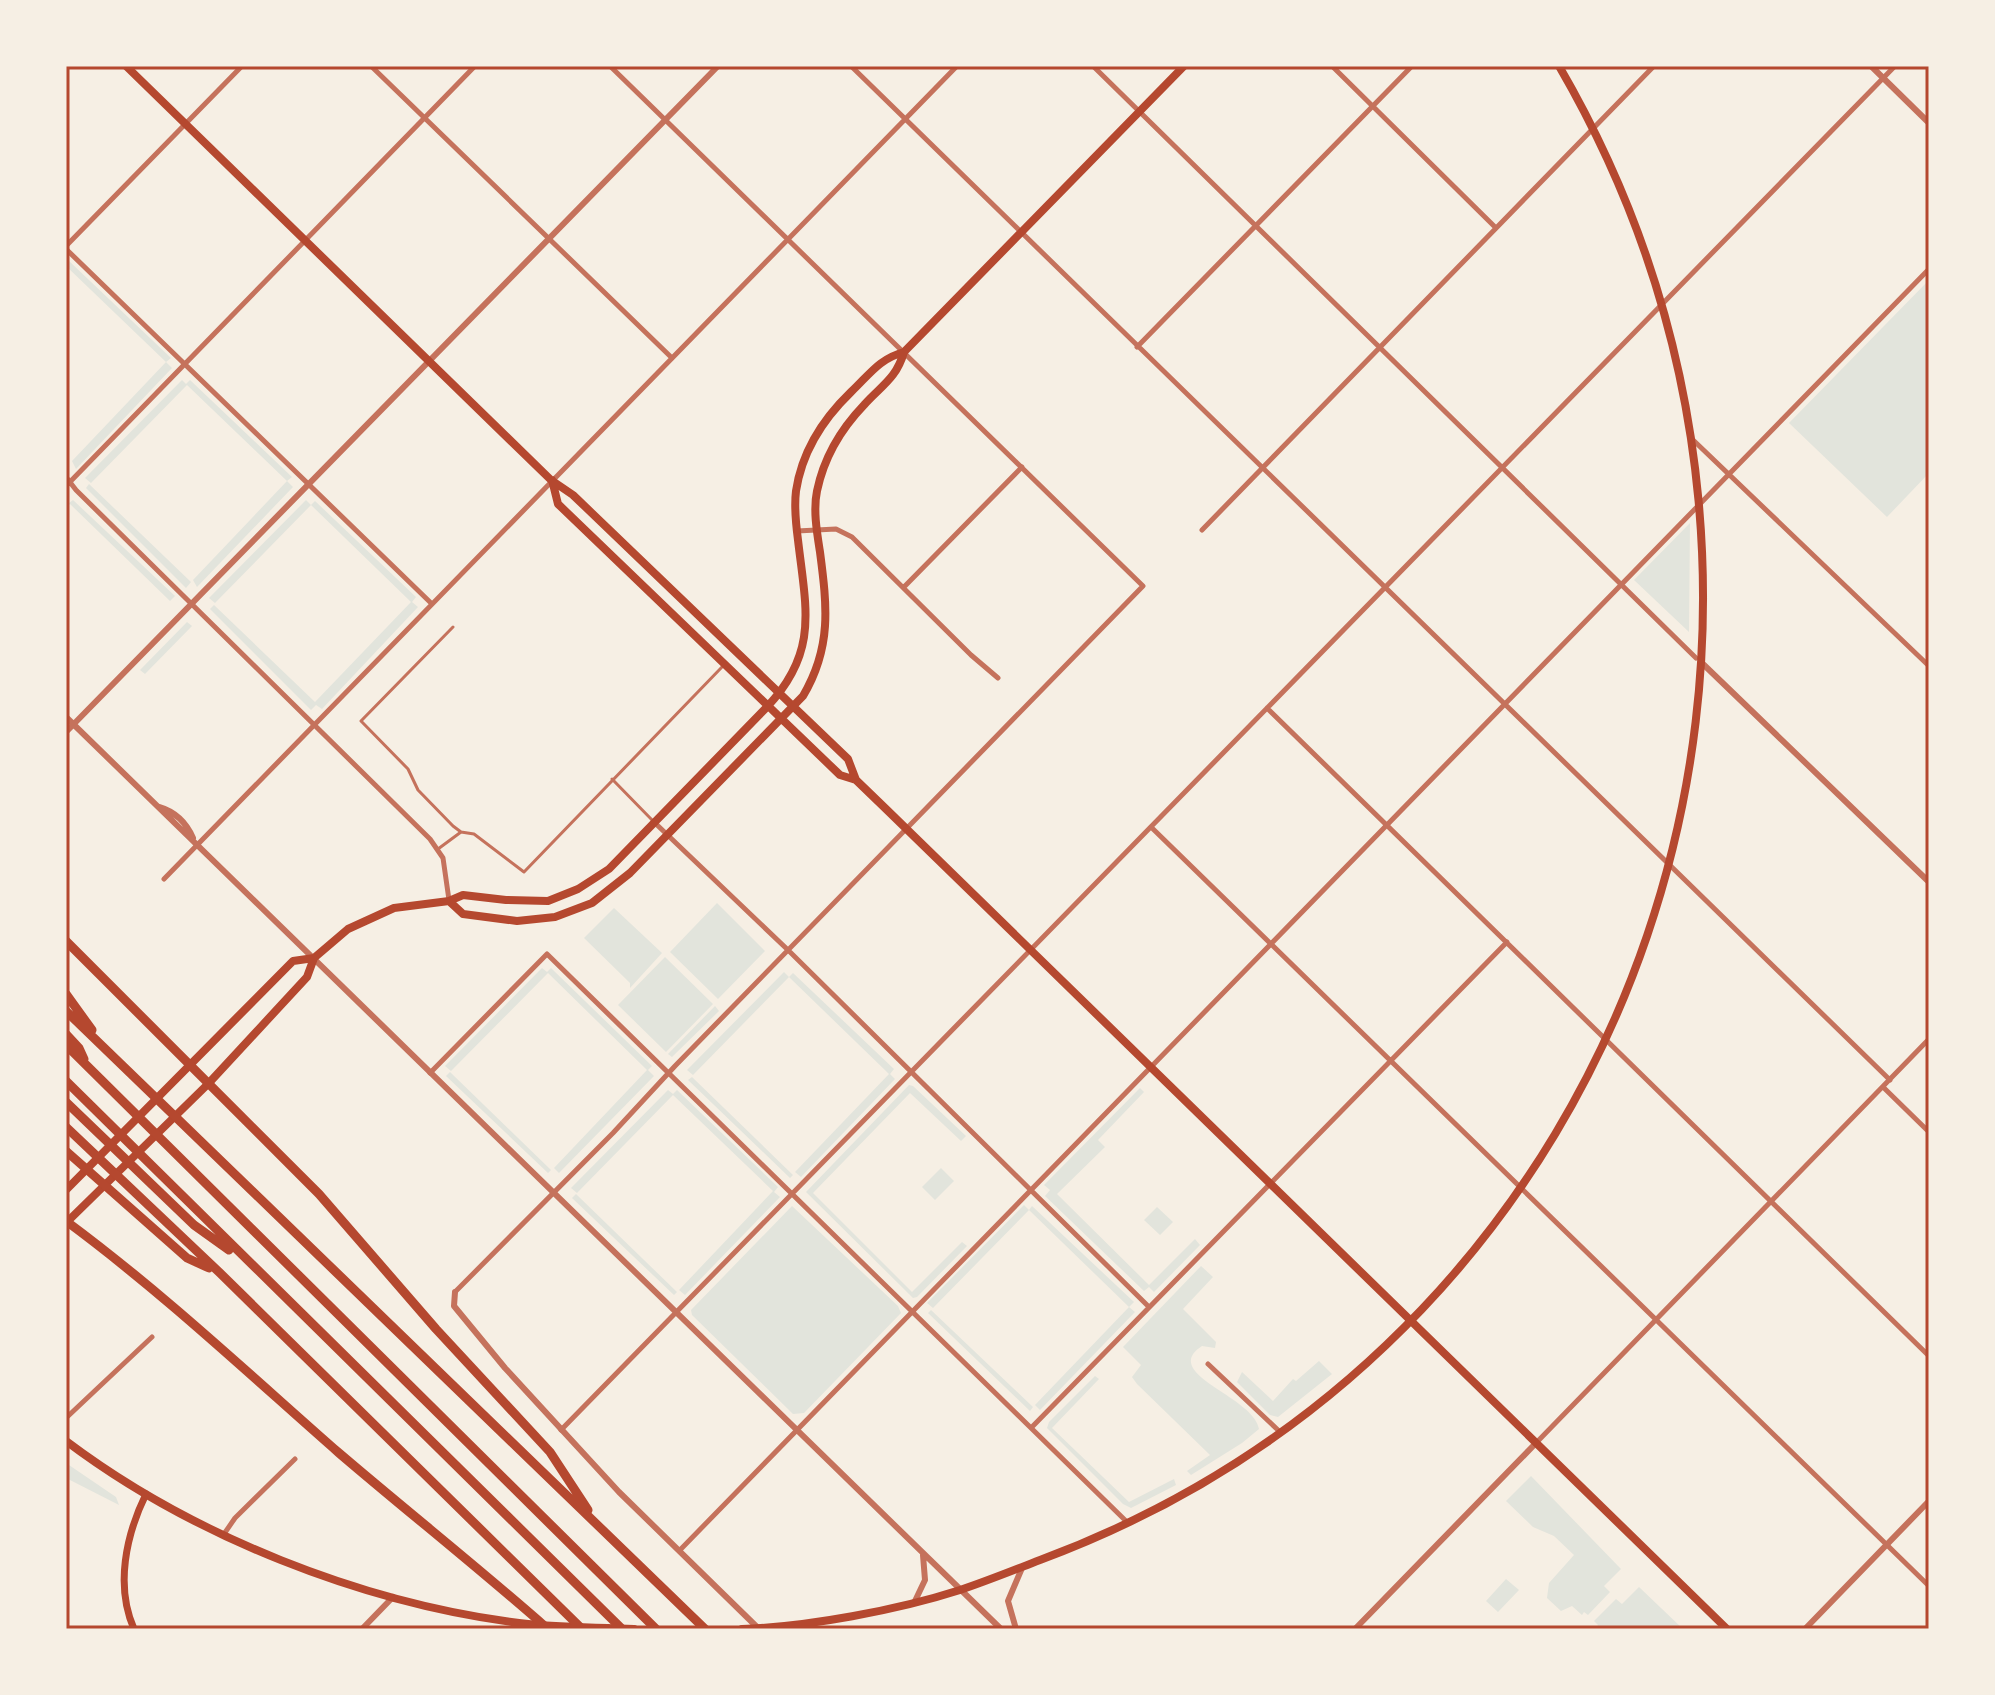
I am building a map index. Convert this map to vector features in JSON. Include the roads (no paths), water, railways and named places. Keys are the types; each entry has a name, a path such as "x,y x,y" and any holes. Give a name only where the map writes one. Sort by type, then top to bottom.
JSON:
{"highway":[{"path":"66,941 319,1194 436,1329 550,1452 599,1526"},
{"path":"66,994 105,1049"},
{"path":"66,1011 705,1629"},
{"path":"66,1034 79,1048 84,1062"},
{"path":"66,1045 656,1629"},
{"path":"66,1081 622,1629"},
{"path":"66,1102 194,1225 251,1265"},
{"path":"66,1127 220,1273 582,1629"},
{"path":"67,1152 187,1258 220,1273"},
{"path":"66,1222 89,1237 192,1322 340,1453 548,1629"}],"main road":[{"path":"126,66 551,480 573,495 848,759 856,780 1727,1629"},
{"path":"449,901 463,914 517,921 542,920 568,914 592,903 616,887 782,720 803,696 816,673 825,640 827,614 816,495 822,470 837,436 899,370 904,352 1184,66"},
{"path":"742,1629 843,1616 915,1601 960,1590 1022,1568 1128,1523 1207,1481 1280,1432 1356,1372 1410,1321 1469,1253 1519,1188 1568,1110 1606,1038 1640,954 1669,864 1692,757 1703,664 1700,505 1682,380 1663,304 1626,201 1593,128 1559,66"},
{"path":"66,1222 208,1084 307,977 314,958 348,929 383,912 449,901 463,895 548,901 569,893 609,869 767,707 798,666 805,638 805,591 797,531 796,492 803,464 820,426 887,357 904,352"},
{"path":"551,480 558,504 840,775 856,780"},
{"path":"66,1190 293,961 314,958"},
{"path":"66,1441 146,1494 224,1534 325,1577 393,1597 522,1626 634,1629"},
{"path":"134,1629 128,1615 123,1584 125,1561 137,1513 146,1494"}],"street":[{"path":"242,66 66,248 432,604"},
{"path":"371,66 672,358"},
{"path":"449,901 446,871 438,849 419,826 67,482 475,66"},
{"path":"610,66 1143,586 455,1292 454,1306 561,1430 758,1629"},
{"path":"66,732 718,66"},
{"path":"851,66 1890,1080"},
{"path":"164,879 957,66"},
{"path":"1093,66 1929,882"},
{"path":"1332,66 1496,228"},
{"path":"1137,347 1412,66"},
{"path":"1202,530 1654,66"},
{"path":"1871,66 1929,123"},
{"path":"561,1430 1895,66"},
{"path":"680,1550 1929,269"},
{"path":"1692,439 1929,666"},
{"path":"904,587 1022,467"},
{"path":"797,531 836,529 852,537 998,678"},
{"path":"1267,708 1929,1356"},
{"path":"66,717 159,809 176,814 196,843 1001,1629"},
{"path":"654,822 1149,1307"},
{"path":"1151,827 1929,1586"},
{"path":"1031,1428 1507,942"},
{"path":"430,1073 547,954 1128,1523"},
{"path":"1355,1629 1929,1039"},
{"path":"1883,1087 1929,1132"},
{"path":"66,1418 152,1337"},
{"path":"1208,1364 1280,1432"},
{"path":"224,1534 235,1518 295,1459"},
{"path":"1805,1629 1929,1501"},
{"path":"915,1601 925,1580 923,1555"},
{"path":"1016,1629 1008,1601 1022,1568"},
{"path":"362,1629 393,1597"}],"lane":[{"path":"453,627 361,721 408,769 418,790 461,832 474,834 524,872 724,665"},
{"path":"612,779 654,822"},
{"path":"438,849 461,832"}]}
